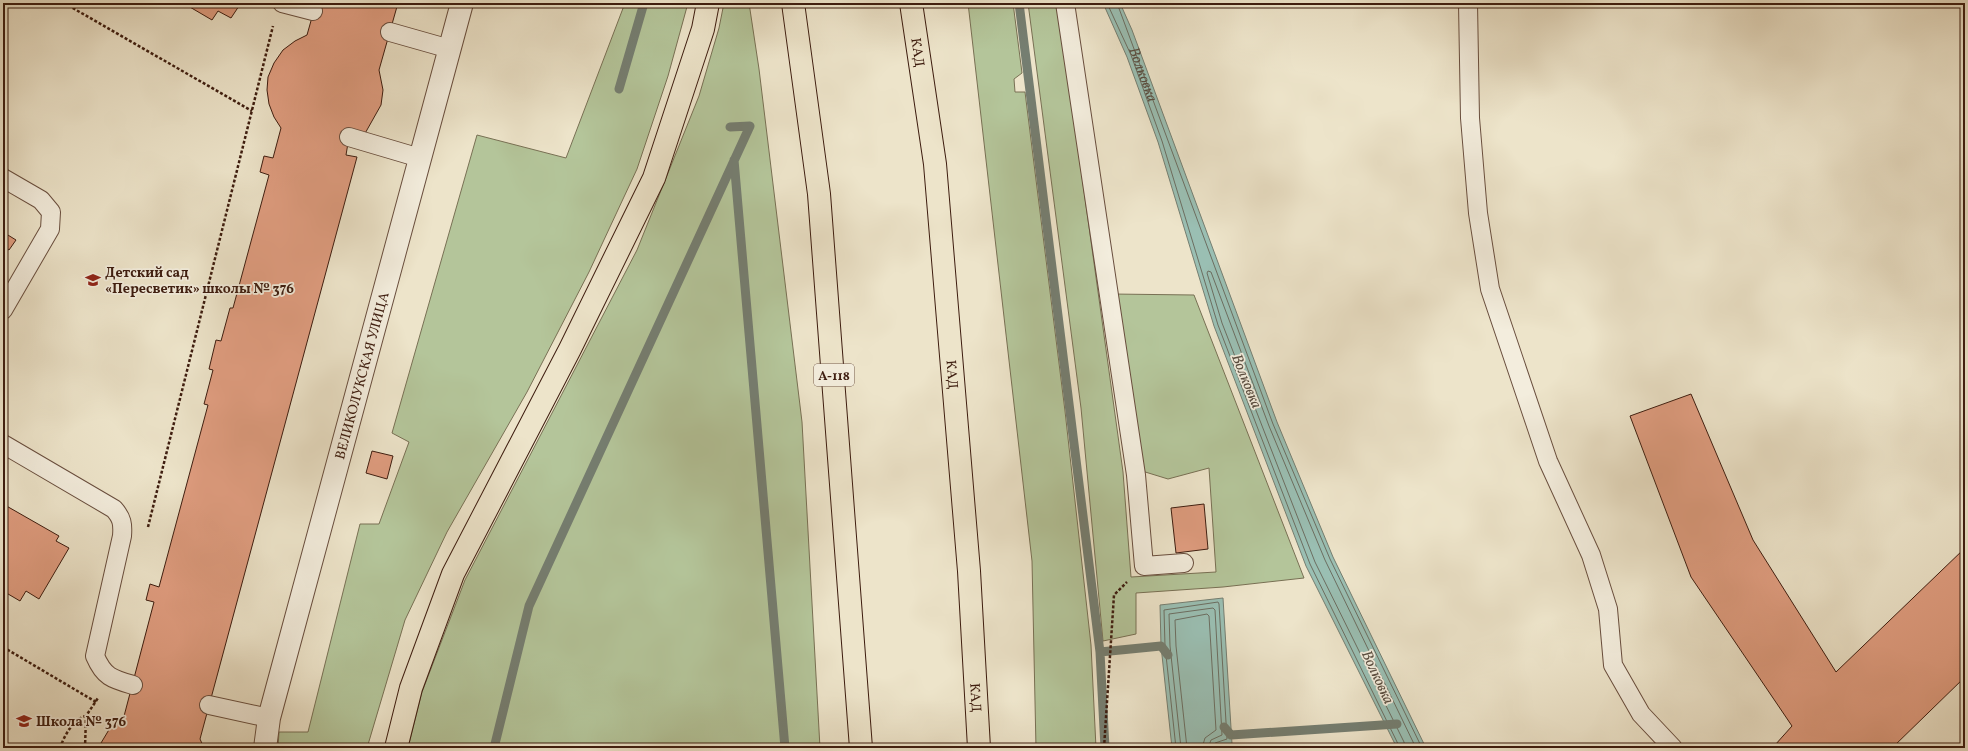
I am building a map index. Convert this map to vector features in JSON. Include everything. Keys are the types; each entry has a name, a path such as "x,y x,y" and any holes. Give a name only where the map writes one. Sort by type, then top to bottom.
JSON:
{"highway":[{"path":"396,748 411,688 453,574 570,349 654,178 703,29 708,3"},
{"name":"А-118","path":"793,3 819,194 861,748"},
{"name":"КАД","path":"911,3 935,164 970,571 979,748"}],"street":[{"name":"ВЕЛИКОЛУКСКАЯ УЛИЦА","path":"265,748 269,718 462,3"}],"lane":[{"path":"1065,3 1134,467 1144,566 1184,563"},
{"path":"1468,3 1470,118 1478,213 1490,289 1548,461 1591,555 1608,609 1613,665 1642,714 1673,748"},
{"path":"279,11 313,11"},
{"path":"390,32 450,49"},
{"path":"349,138 420,158"},
{"path":"3,178 42,200 51,212 50,229 3,310"},
{"path":"3,444 114,508 120,515 123,524 122,536 95,656 100,668 111,678 133,684"},
{"path":"209,705 269,718"}],"path":[{"path":"64,3 252,111"},
{"path":"147,533 252,111 279,11"},
{"path":"1104,748 1114,595 1144,566"},
{"path":"3,647 96,702"},
{"path":"60,748 72,726 80,717 86,716 85,748"}],"green space":[{"path":"625,3 688,3 668,76 637,169 589,272 527,392 447,532 405,620 367,748 278,748 279,732 308,732 360,524 379,524 409,442 392,433 477,135 566,158"},
{"path":"724,3 749,3 759,69 802,422 820,748 408,748 422,692 465,580 637,250 699,96 719,28"},
{"path":"968,3 1013,3 1022,73 1014,79 1015,92 1025,92 1065,411 1091,645 1096,748 1036,748 1032,561"},
{"path":"1028,3 1058,3 1123,472 1131,577 1216,572 1209,468 1168,479 1142,471 1112,294 1194,295 1304,578 1223,587 1136,593 1136,634 1103,641 1081,408"}],"water":[{"name":"Волковка","path":"1103,3 1120,3 1132,30 1277,422 1333,557 1426,748 1397,748 1306,566 1214,326 1158,142 1127,57"},
{"path":"1223,598 1232,744 1202,748 1172,748 1161,646 1160,605"}],"building":[{"path":"183,3 241,3 231,18 218,11 212,20"},
{"path":"316,3 398,3 379,70 383,90 381,105 363,137 349,137 346,155 357,157 200,739 204,748 98,748 110,728 123,720 154,602 146,600 150,584 159,587 208,405 204,404 213,370 209,369 216,340 221,341 230,308 233,308 269,175 260,172 264,156 273,158 281,128 274,117 269,104 267,90 268,77 274,63 283,50 295,41 307,35"},
{"path":"3,232 16,240 9,250 3,246"},
{"path":"1691,394 1753,540 1836,672 1965,548 1965,677 1892,748 1777,748 1775,745 1792,726 1691,577 1630,416"},
{"path":"372,451 393,456 387,479 366,473"},
{"path":"3,504 59,536 56,541 69,548 39,599 26,591 20,601 3,591"},
{"path":"1204,504 1208,549 1176,553 1171,508"}],"waterway":[{"path":"619,89 644,3"},
{"path":"1019,3 1100,652 1105,748"},
{"path":"494,748 529,606 750,126 730,127"},
{"path":"734,160 785,748"},
{"path":"1100,652 1161,646 1168,655"},
{"path":"1224,727 1231,735 1397,724"}],"place":[{"name":"Детский сад «Пересветик» школы № 376","path":"93,280"},
{"name":"Школа № 376","path":"24,721"}]}
